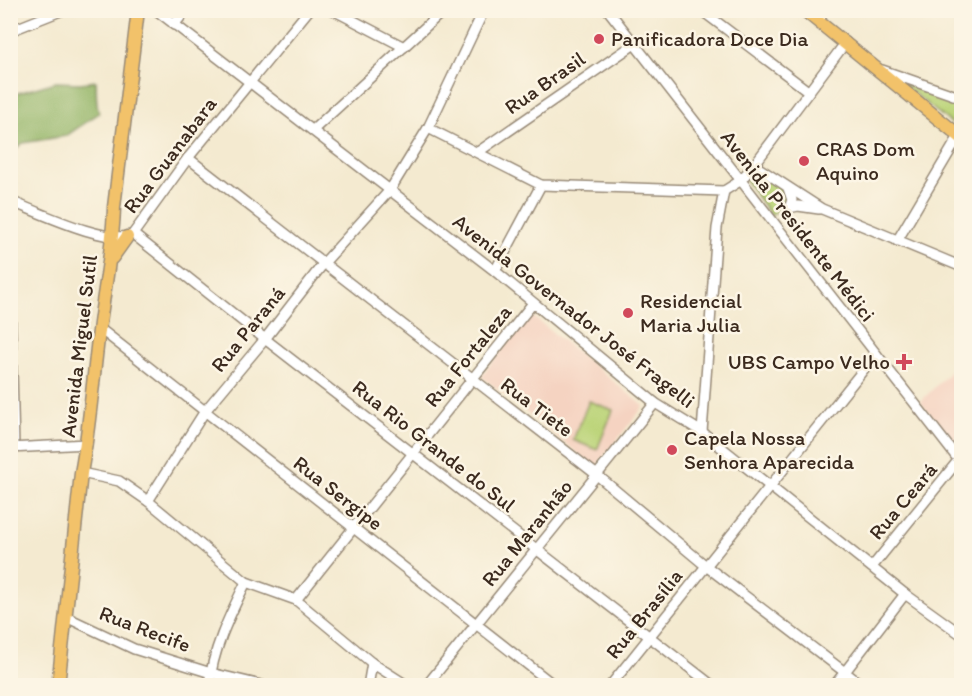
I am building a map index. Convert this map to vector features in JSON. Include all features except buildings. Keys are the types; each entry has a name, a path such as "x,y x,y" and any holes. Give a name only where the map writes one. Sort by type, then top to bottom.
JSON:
{"main road":[{"name":"Avenida Miguel Sutil","path":"58,686 81,472 87,444 99,328 113,238 114,207 138,10"},
{"path":"804,10 821,17 876,68 960,137"},
{"path":"110,261 130,236"}],"street":[{"path":"10,31 63,10"},
{"name":"Avenida Governador José Fragelli","path":"156,10 495,271 655,403 702,432 905,594 962,636"},
{"path":"174,25 186,10"},
{"name":"Rua Guanabara","path":"113,238 130,236 188,158 309,10"},
{"path":"333,10 404,47"},
{"path":"313,130 444,10"},
{"name":"Rua Paraná","path":"148,501 205,411 324,264 390,190 428,128 484,10"},
{"name":"Avenida Presidente Médici","path":"608,10 633,45 961,461"},
{"path":"701,10 808,91"},
{"path":"428,128 541,185 724,191 740,181 754,165 846,42"},
{"name":"Rua Brasil","path":"478,152 633,45"},
{"path":"876,68 962,98"},
{"path":"897,241 960,137"},
{"name":"Rua Tiete","path":"188,158 597,475 706,566 863,686"},
{"path":"754,165 822,209 962,267"},
{"path":"495,271 541,185"},
{"path":"788,188 792,200 789,208"},
{"path":"702,432 717,228 724,191"},
{"path":"10,201 113,238"},
{"path":"772,221 789,208 798,206 822,209"},
{"name":"Rua Rio Grande do Sul","path":"130,236 713,686"},
{"path":"10,288 12,448 87,444"},
{"name":"Rua Fortaleza","path":"296,600 533,303"},
{"name":"Rua Sergipe","path":"99,328 555,686"},
{"name":"Rua Brasília","path":"610,686 876,354"},
{"name":"Rua Maranhão","path":"426,686 655,403"},
{"name":"Rua Ceará","path":"872,567 961,461"},
{"path":"81,472 119,481 148,501 246,582 296,600 372,663 408,686"},
{"path":"210,686 211,673 223,628 246,582"},
{"path":"834,686 905,594"},
{"name":"Rua Recife","path":"66,617 134,649 211,673 265,686"},
{"path":"368,686 372,663"}],"shaded area":[{"path":"531,315 644,406 595,467 481,376"},
{"path":"960,362 962,363 961,436 956,446 920,402"}],"green space":[{"path":"897,80 961,106 961,131"},
{"path":"96,81 99,113 66,136 23,143 11,153 11,95 56,82"},
{"path":"753,171 757,171 809,205 786,202 771,216 747,182 746,177"},
{"path":"589,401 613,410 597,450 573,440"}],"place":[{"name":"Panificadora Doce Dia","path":"599,39"},
{"name":"CRAS Dom Aquino","path":"804,161"},
{"name":"Residencial Maria Julia","path":"628,313"},
{"name":"UBS Campo Velho","path":"904,362"},
{"name":"Capela Nossa Senhora Aparecida","path":"672,450"}]}
